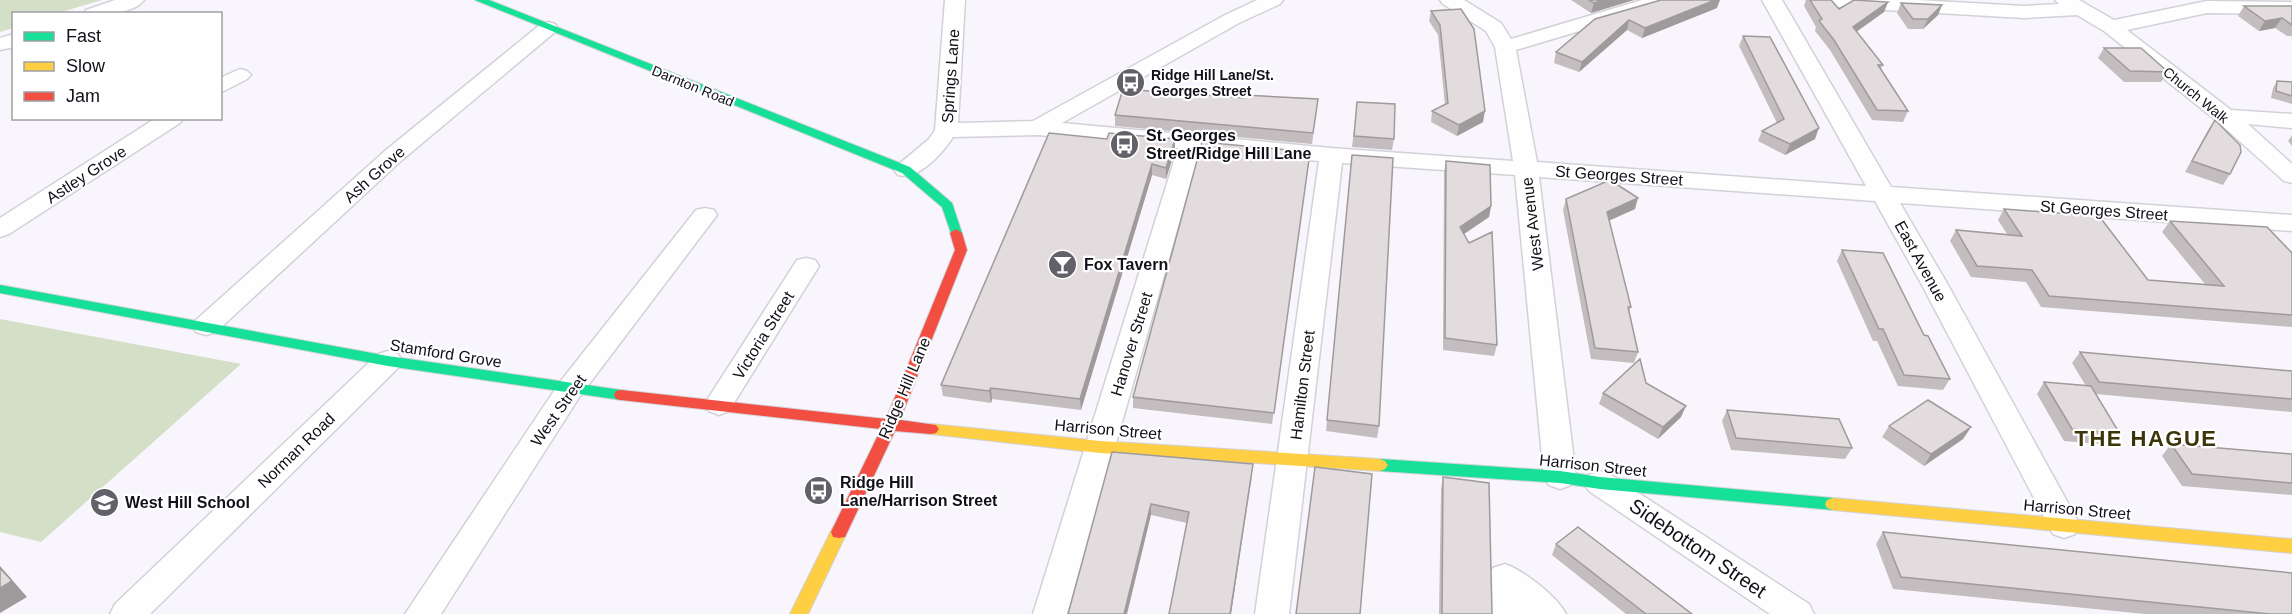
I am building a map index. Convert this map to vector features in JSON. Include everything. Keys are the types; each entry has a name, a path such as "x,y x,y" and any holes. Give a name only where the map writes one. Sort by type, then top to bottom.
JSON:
{"street":[{"path":"99,12 134,0"},
{"name":"Darnton Road","path":"480,0 906,170"},
{"name":"Springs Lane","path":"906,170 937,144 946,130 955,0"},
{"path":"1038,128 1232,19 1273,0"},
{"name":"West Avenue","path":"1450,0 1494,27 1505,47 1526,169 1560,477"},
{"path":"1505,47 1663,0"},
{"name":"East Avenue","path":"1772,0 1885,194 2064,525"},
{"path":"1818,0 2024,12 2073,5"},
{"name":"Church Walk","path":"2073,5 2110,27 2225,116 2292,176"},
{"path":"2110,27 2207,7 2292,8"},
{"name":"Ash Grove","path":"206,326 394,155 548,28"},
{"path":"222,86 240,75"},
{"path":"2225,116 2292,121"},
{"name":"Astley Grove","path":"0,230 169,120"},
{"name":"St Georges Street","path":"946,130 1038,128 1331,155 2292,223"},
{"name":"Hanover Street","path":"1050,614 1191,142"},
{"name":"Hamilton Street","path":"1272,614 1331,155"},
{"name":"Ridge Hill Lane","path":"800,614 891,424 960,250 948,206 906,170"},
{"name":"West Street","path":"422,614 570,389 705,215"},
{"name":"Victoria Street","path":"719,404 806,266"},
{"name":"Stamford Grove","path":"0,289 388,361 570,389 891,424"},
{"name":"Norman Road","path":"127,614 388,361"},
{"name":"Harrison Street","path":"891,424 1100,447 1560,477 1600,483 2292,546"},
{"name":"Sidebottom Street","path":"1600,483 1797,614"},
{"path":"1506,614 1505,578 1549,614"}],"green space":[{"path":"0,0 102,0 61,12 12,12 12,28 0,32"},
{"path":"0,319 241,364 41,542 0,532"}],"building":[{"path":"1661,0 1715,0 1645,28 1629,20 1582,62 1556,52 1595,19"},
{"path":"1810,0 1831,0 1839,9 1854,0 1888,2 1853,27 1883,65 1878,65 1908,111 1877,110 1834,40 1819,21 1822,19"},
{"path":"1901,3 1942,5 1928,19 1913,19"},
{"path":"2244,6 2292,6 2292,25 2282,18 2265,21"},
{"path":"1461,9 1474,29 1485,111 1459,125 1432,111 1448,103 1440,25 1431,11"},
{"path":"1743,36 1770,37 1819,128 1790,144 1762,131 1784,119"},
{"path":"2104,48 2141,48 2168,72 2130,71"},
{"path":"2277,81 2292,82 2292,96 2276,91"},
{"path":"1123,89 1244,98 1244,95 1318,99 1313,133 1115,115"},
{"path":"1357,102 1395,104 1394,139 1354,136"},
{"path":"2215,120 2240,145 2241,152 2230,174 2192,161"},
{"path":"1049,133 1107,139 1109,133 1175,139 1166,168 1152,164 1080,399 991,388 989,391 941,385"},
{"path":"1202,142 1310,152 1274,413 1133,397"},
{"path":"1352,155 1393,158 1379,426 1327,420"},
{"path":"1446,161 1490,165 1491,206 1460,227 1469,243 1492,232 1497,345 1445,338"},
{"path":"1610,180 1638,198 1607,212 1631,307 1628,307 1638,352 1595,348 1566,199"},
{"path":"2004,209 2099,216 2148,280 2224,286 2170,221 2267,227 2292,252 2292,315 2049,296 2032,270 1977,266 1956,230 2022,236"},
{"path":"1842,250 1883,253 1924,335 1928,336 1950,379 1904,375 1883,329 1879,329"},
{"path":"2080,352 2292,371 2292,399 2099,382"},
{"path":"1640,359 1646,383 1686,406 1663,427 1603,393"},
{"path":"2044,382 2091,386 2120,434 2072,429"},
{"path":"1928,400 1971,427 1931,454 1889,426"},
{"path":"1727,410 1839,419 1852,448 1736,438"},
{"path":"2171,444 2292,454 2292,483 2192,474"},
{"path":"1112,452 1253,464 1230,614 1169,614 1189,512 1151,504 1124,614 1068,614"},
{"path":"1315,467 1372,474 1360,614 1296,614"},
{"path":"1443,477 1489,483 1492,614 1442,614"},
{"path":"1578,527 1692,614 1646,614 1556,544"},
{"path":"1883,532 2292,573 2292,614 2270,614 1901,577"},
{"path":"0,568 12,581 0,588"}],"traffic: fast":[{"path":"480,0 906,170 948,206 956,233"},
{"path":"0,289 388,361 621,395"},
{"path":"1380,465 1560,477 1600,483 1833,504"}],"traffic: slow":[{"path":"931,429 1100,447 1380,465"},
{"path":"1833,504 2292,546"},
{"path":"799,614 839,532"}],"traffic: jam":[{"path":"839,532 891,424 961,250 956,233"},
{"path":"621,395 931,429"}],"place":[{"name":"Ridge Hill Lane/St. Georges Street","path":"1130,83"},
{"name":"St. Georges Street/Ridge Hill Lane","path":"1125,144"},
{"name":"Fox Tavern","path":"1063,264"},
{"name":"Ridge Hill Lane/Harrison Street","path":"819,491"},
{"name":"West Hill School","path":"104,502"}],"district":[{"name":"THE HAGUE","path":"2146,438"}]}
